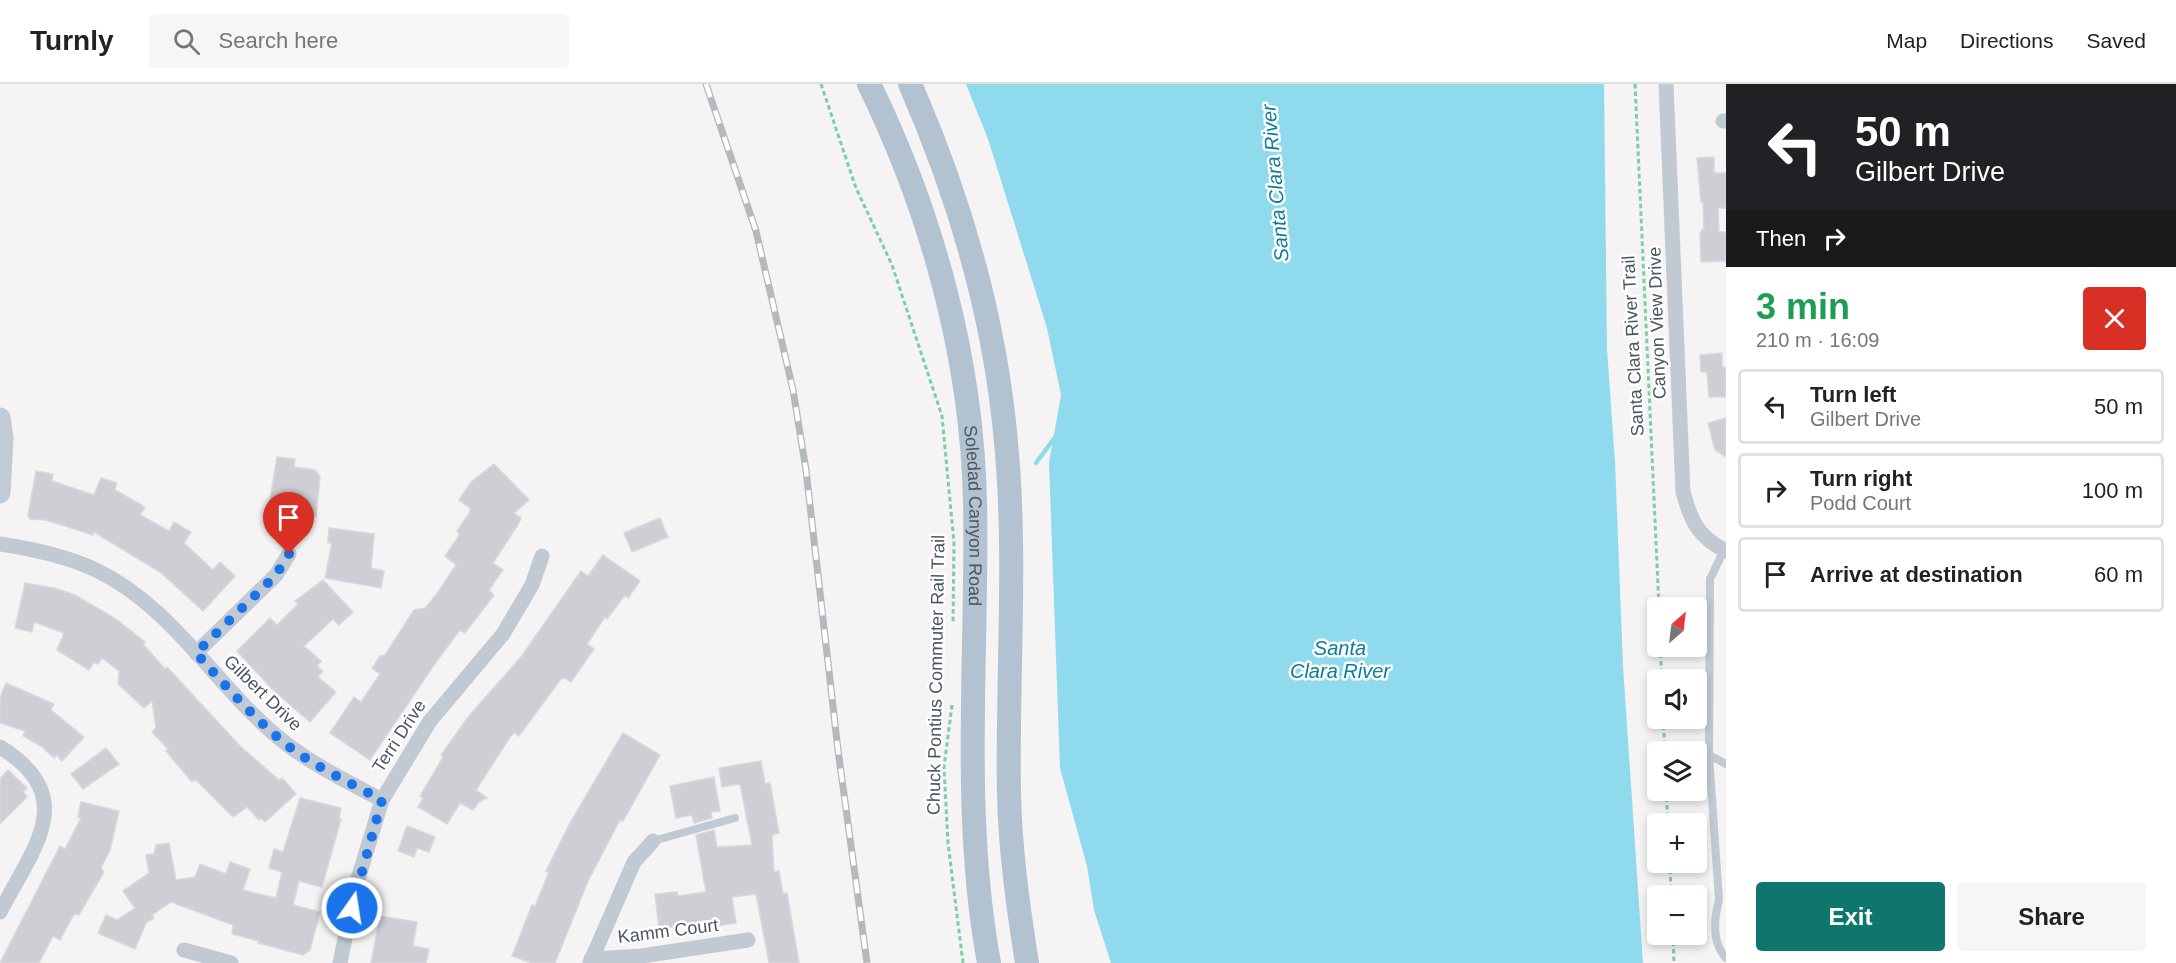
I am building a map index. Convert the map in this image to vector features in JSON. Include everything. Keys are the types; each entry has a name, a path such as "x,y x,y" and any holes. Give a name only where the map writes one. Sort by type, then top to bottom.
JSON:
{"main road":[{"name":"Soledad Canyon Road","path":"869,84 902,156 935,252 956,341 966,401 975,501 972,787 975,845 989,963"},
{"name":"Soledad Canyon Road","path":"910,84 960,212 981,287 996,364 1006,441 1011,520 1011,832 1027,963"}],"street":[{"name":"Canyon View Drive","path":"1666,84 1683,492 1689,513 1699,532 1723,550"},
{"path":"0,418 3,438 0,493"},
{"name":"Gilbert Drive","path":"0,544 63,557 98,571 127,588 152,609 243,705 284,742 327,771 382,800"},
{"path":"196,653 276,575 289,554"},
{"name":"Terri Drive","path":"340,963 356,889 382,800 430,721 503,634 532,585 542,556"},
{"path":"0,747 22,760 40,783 46,806 42,830 0,912"},
{"path":"591,961 634,862 653,841"},
{"name":"Kamm Court","path":"591,961 642,956 748,940"},
{"path":"184,950 231,963"}],"lane":[{"path":"1723,550 1710,579 1709,755 1719,900 1714,917 1717,942 1726,958"},
{"path":"1709,755 1726,764"},
{"path":"653,841 735,818"}],"path":[{"name":"Chuck Pontius Commuter Rail Trail","path":"821,84 856,188 892,265 942,416 954,543 953,626"},
{"name":"Santa Clara River Trail","path":"1635,84 1658,597"},
{"name":"Chuck Pontius Commuter Rail Trail","path":"952,698 944,767 955,912 963,963"},
{"path":"1673,945 1674,963"}],"water":[{"name":"Santa Clara River","path":"966,84 1604,84 1607,349 1615,462 1623,666 1643,963 1111,963 1094,910 1087,866 1060,768 1049,463 1061,395 1047,328 988,139"}],"building":[{"path":"1714,157 1714,173 1726,173 1726,208 1718,208 1719,232 1726,232 1726,261 1701,262 1700,233 1704,228 1703,202 1701,202 1697,158"},
{"path":"1722,353 1722,368 1726,367 1726,397 1709,397 1707,372 1701,372 1700,355"},
{"path":"1726,418 1726,457 1715,450 1708,423"},
{"path":"277,457 295,459 294,467 315,470 320,477 316,517 268,512"},
{"path":"494,464 529,500 514,513 521,518 519,523 493,563 503,570 489,590 494,595 465,633 460,630 370,760 330,733 354,697 361,702 380,674 372,668 380,656 385,655 414,610 425,608 456,565 445,556 460,534 457,531 470,512 470,508 459,500 471,482"},
{"path":"36,471 53,474 52,481 94,495 101,478 117,483 115,490 145,507 140,515 169,531 174,522 191,532 184,543 213,570 220,562 235,576 203,611 160,572 94,532 93,535 46,520 30,519 28,516"},
{"path":"660,518 668,537 632,552 624,533"},
{"path":"329,528 374,534 371,568 384,571 381,588 325,578 332,543 328,543"},
{"path":"603,555 640,581 628,598 625,595 607,619 605,617 587,644 594,649 571,682 565,678 561,679 519,736 514,733 510,737 476,790 487,798 479,802 473,810 460,803 447,824 418,807 423,798 420,796 443,757 441,755 469,716 521,657 581,571 588,576"},
{"path":"323,580 353,612 339,625 333,619 304,646 321,661 317,666 323,671 318,677 336,692 310,722 273,690 237,651 270,618 277,625 298,604 295,601"},
{"path":"25,583 54,588 75,595 116,619 145,642 143,644 165,669 167,667 241,747 279,780 282,778 296,794 265,822 261,818 259,820 247,807 233,817 195,779 192,782 166,751 168,749 152,732 156,728 152,701 144,708 118,684 119,671 102,658 98,664 94,662 89,670 57,650 64,633 34,622 32,632 15,628"},
{"path":"6,683 54,704 51,710 84,737 62,761 57,755 54,758 41,746 23,736 25,731 0,723 0,698"},
{"path":"623,733 660,755 623,821 620,820 588,881 555,963 532,963 512,956 532,905 535,906 549,872 546,871 570,823"},
{"path":"106,748 119,764 83,789 71,774"},
{"path":"761,761 765,784 770,783 779,833 772,835 774,872 779,871 783,894 787,893 799,963 769,963 756,894 732,897 736,923 718,926 717,920 659,929 655,894 677,892 678,896 706,892 696,835 714,830 717,847 752,845 740,784 722,787 719,768"},
{"path":"8,770 27,788 23,792 27,797 0,824 0,779"},
{"path":"714,777 720,811 711,812 712,818 694,823 692,815 676,818 670,786"},
{"path":"300,798 341,808 339,819 341,819 322,887 299,881 293,905 320,912 310,950 303,955 232,934 233,925 171,902 152,915 154,918 146,923 135,949 98,933 106,915 117,920 135,908 123,891 149,873 146,855 154,854 156,845 169,843 176,880 195,877 200,864 226,874 230,862 250,869 243,890 276,898 282,872 269,868 274,849 283,852"},
{"path":"81,802 119,811 110,850 101,868 104,872 79,915 74,914 60,940 53,936 39,963 0,963 60,846 65,849 81,818 78,817"},
{"path":"407,826 435,837 429,852 417,848 414,857 398,851"},
{"path":"380,916 417,922 413,946 429,949 426,963 371,963"}],"waterway":[{"path":"1036,463 1056,436"}],"railway":[{"path":"706,84 756,231 793,390 806,470 838,750 867,963"}],"route":[{"path":"289,554 276,575 196,653 243,705 284,742 327,771 382,800 352,908"}]}
